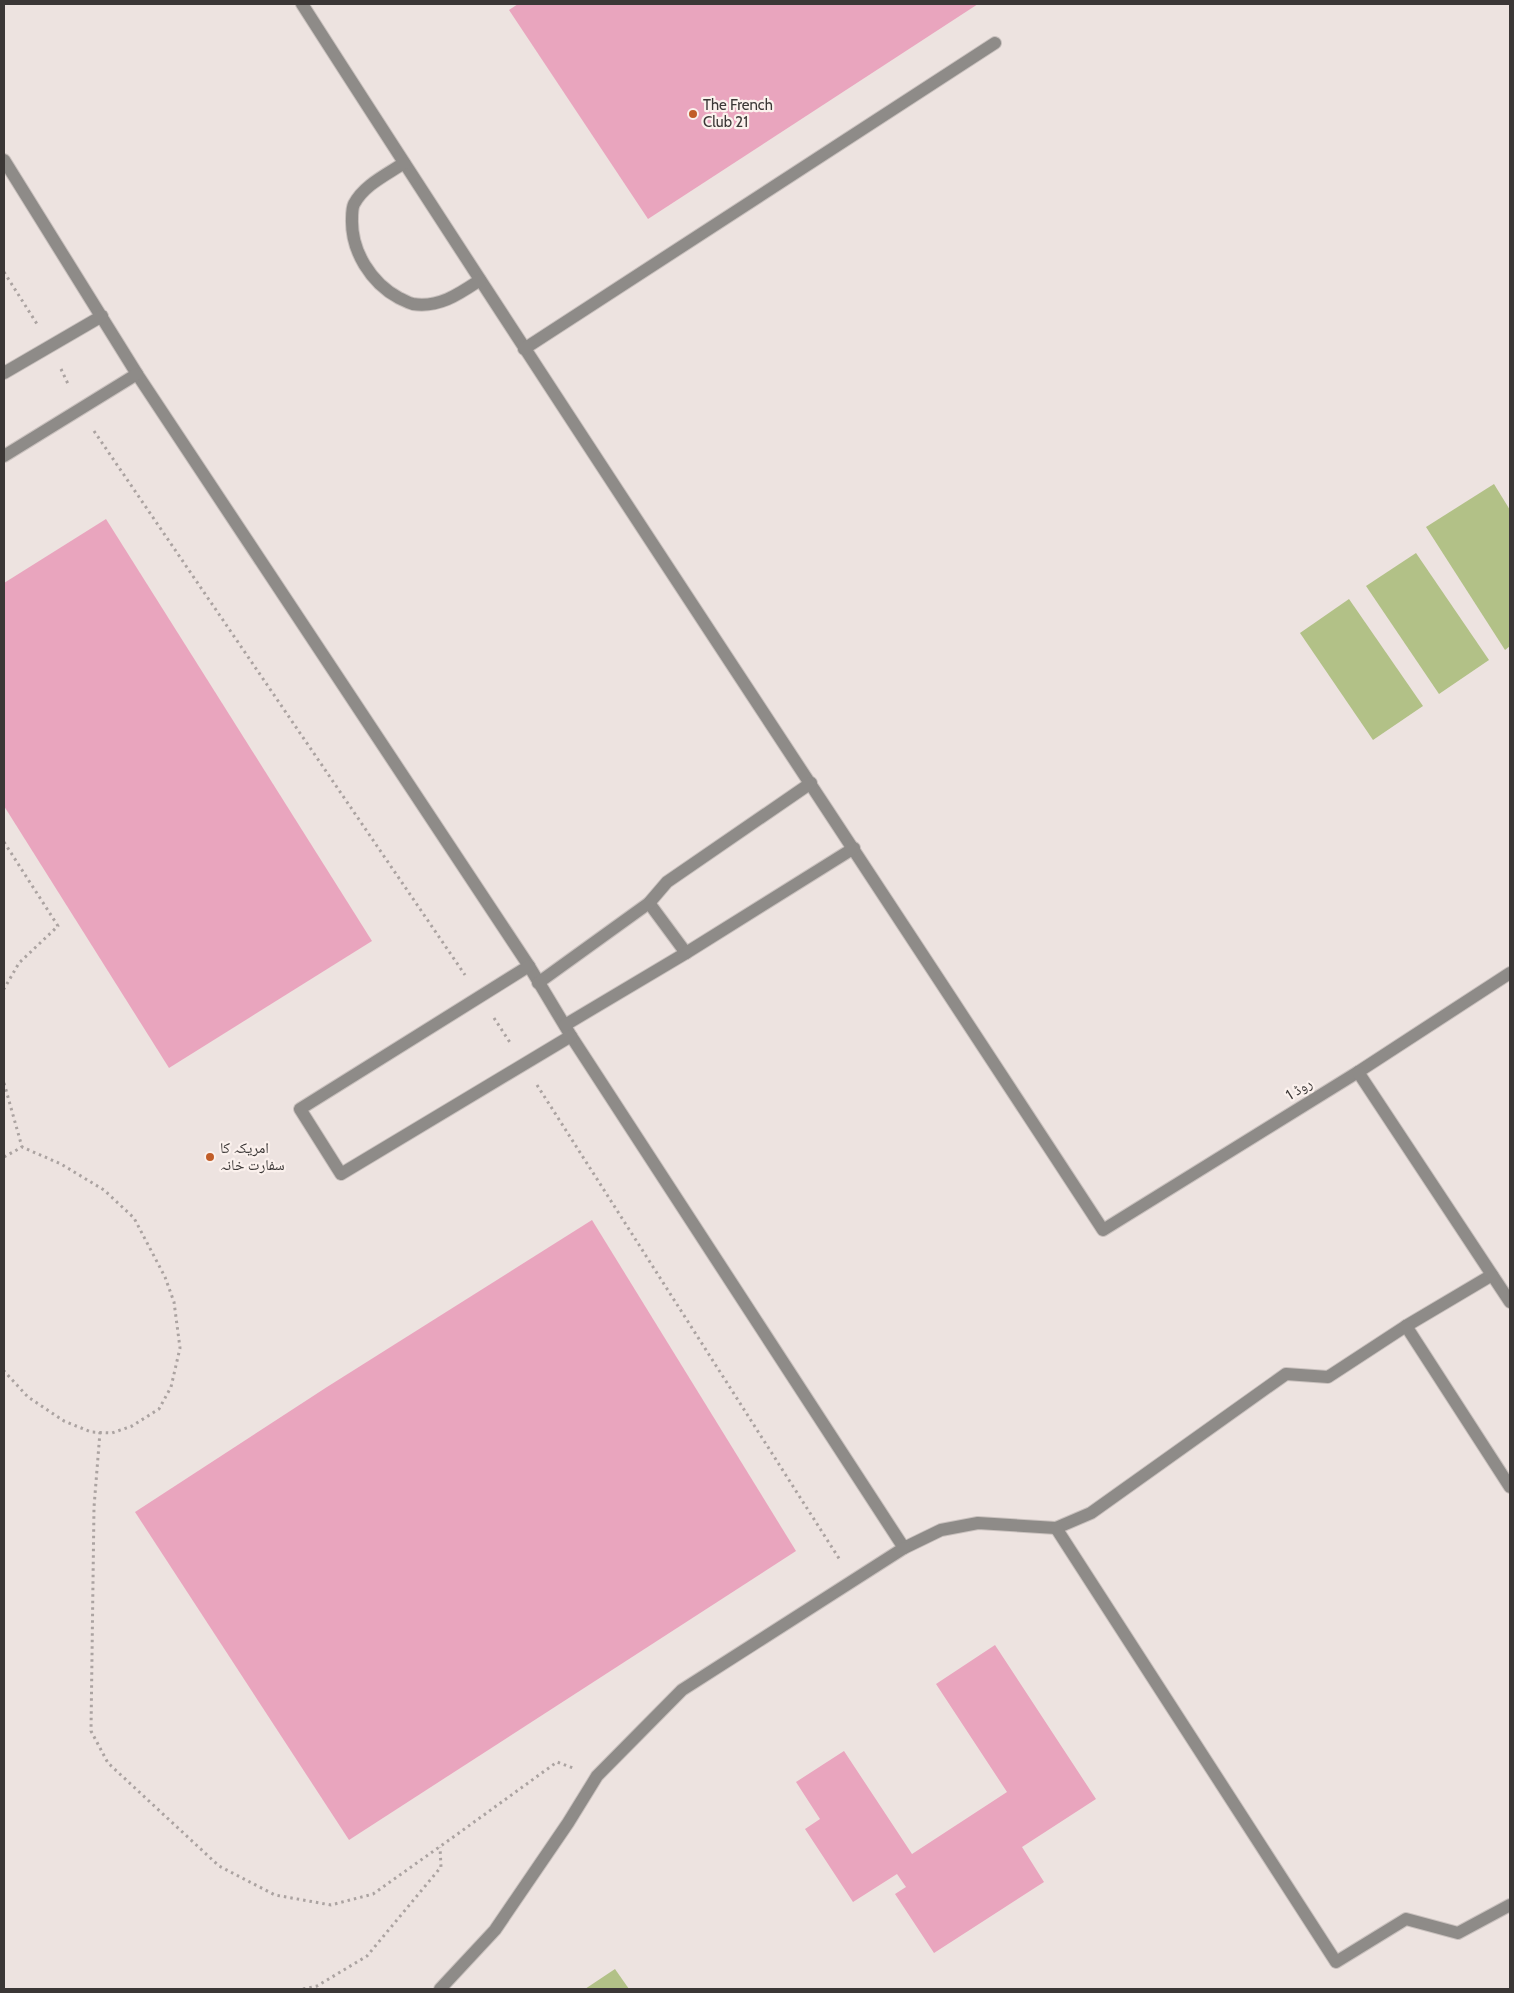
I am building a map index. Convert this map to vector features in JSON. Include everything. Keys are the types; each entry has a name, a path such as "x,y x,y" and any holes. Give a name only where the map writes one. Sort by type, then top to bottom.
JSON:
{"street":[{"path":"302,4 524,349 854,848 686,953 568,1030 524,1064 341,1174 300,1109 529,966"},
{"path":"524,349 995,42"},
{"path":"4,160 137,374 529,966 568,1030 904,1548"},
{"path":"404,163 364,189 352,206 354,239 363,262 380,284 392,294 411,304 428,304 451,299 480,280"},
{"path":"4,374 102,316"},
{"path":"4,456 137,374"},
{"path":"538,983 649,903 667,882 811,783"},
{"name":"روڈ 1","path":"854,848 1103,1230 1358,1072 1510,973"},
{"path":"649,903 686,953"},
{"path":"1358,1072 1510,1302"},
{"path":"440,1989 495,1930 568,1823 597,1776 682,1690 904,1548 941,1530 978,1523 1056,1528 1091,1513 1286,1374 1328,1376 1406,1326 1492,1276"},
{"path":"1406,1326 1510,1486"},
{"path":"1056,1528 1336,1962 1406,1919 1458,1933 1510,1906"}],"path":[{"path":"4,272 50,346 80,409 480,997 853,1580"},
{"path":"4,842 58,926 18,962 4,989"},
{"path":"4,1083 22,1147"},
{"path":"4,1157 22,1147"},
{"path":"4,1371 28,1397 64,1421 91,1432 112,1433 132,1426 159,1409 171,1387 180,1348 174,1302 165,1277 134,1218 104,1190 61,1164 22,1147"},
{"path":"100,1432 94,1507 91,1731 108,1763 219,1866 275,1895 331,1905 373,1894 557,1762 597,1776"},
{"path":"303,1989 317,1986 367,1956 441,1867 440,1847"}],"green space":[{"path":"1494,484 1510,510 1510,646 1505,650 1426,527"},
{"path":"1416,553 1489,660 1439,694 1366,586"},
{"path":"1349,599 1423,706 1373,740 1300,633"},
{"path":"615,1969 629,1989 585,1989"}],"building":[{"name":"The French Club 21","path":"518,4 978,4 648,219 509,10"},
{"path":"106,519 372,941 169,1068 4,806 4,583"},
{"path":"592,1220 796,1551 349,1840 135,1512 327,1387"},
{"path":"995,1645 1096,1799 1022,1847 1044,1882 934,1953 895,1894 906,1887 897,1874 853,1902 805,1829 820,1819 796,1782 844,1751 912,1854 1007,1792 936,1684"}],"place":[{"name":"The French Club 21","path":"693,114"},
{"name":"امریکہ کا سفارت خانہ","path":"210,1157"}]}
